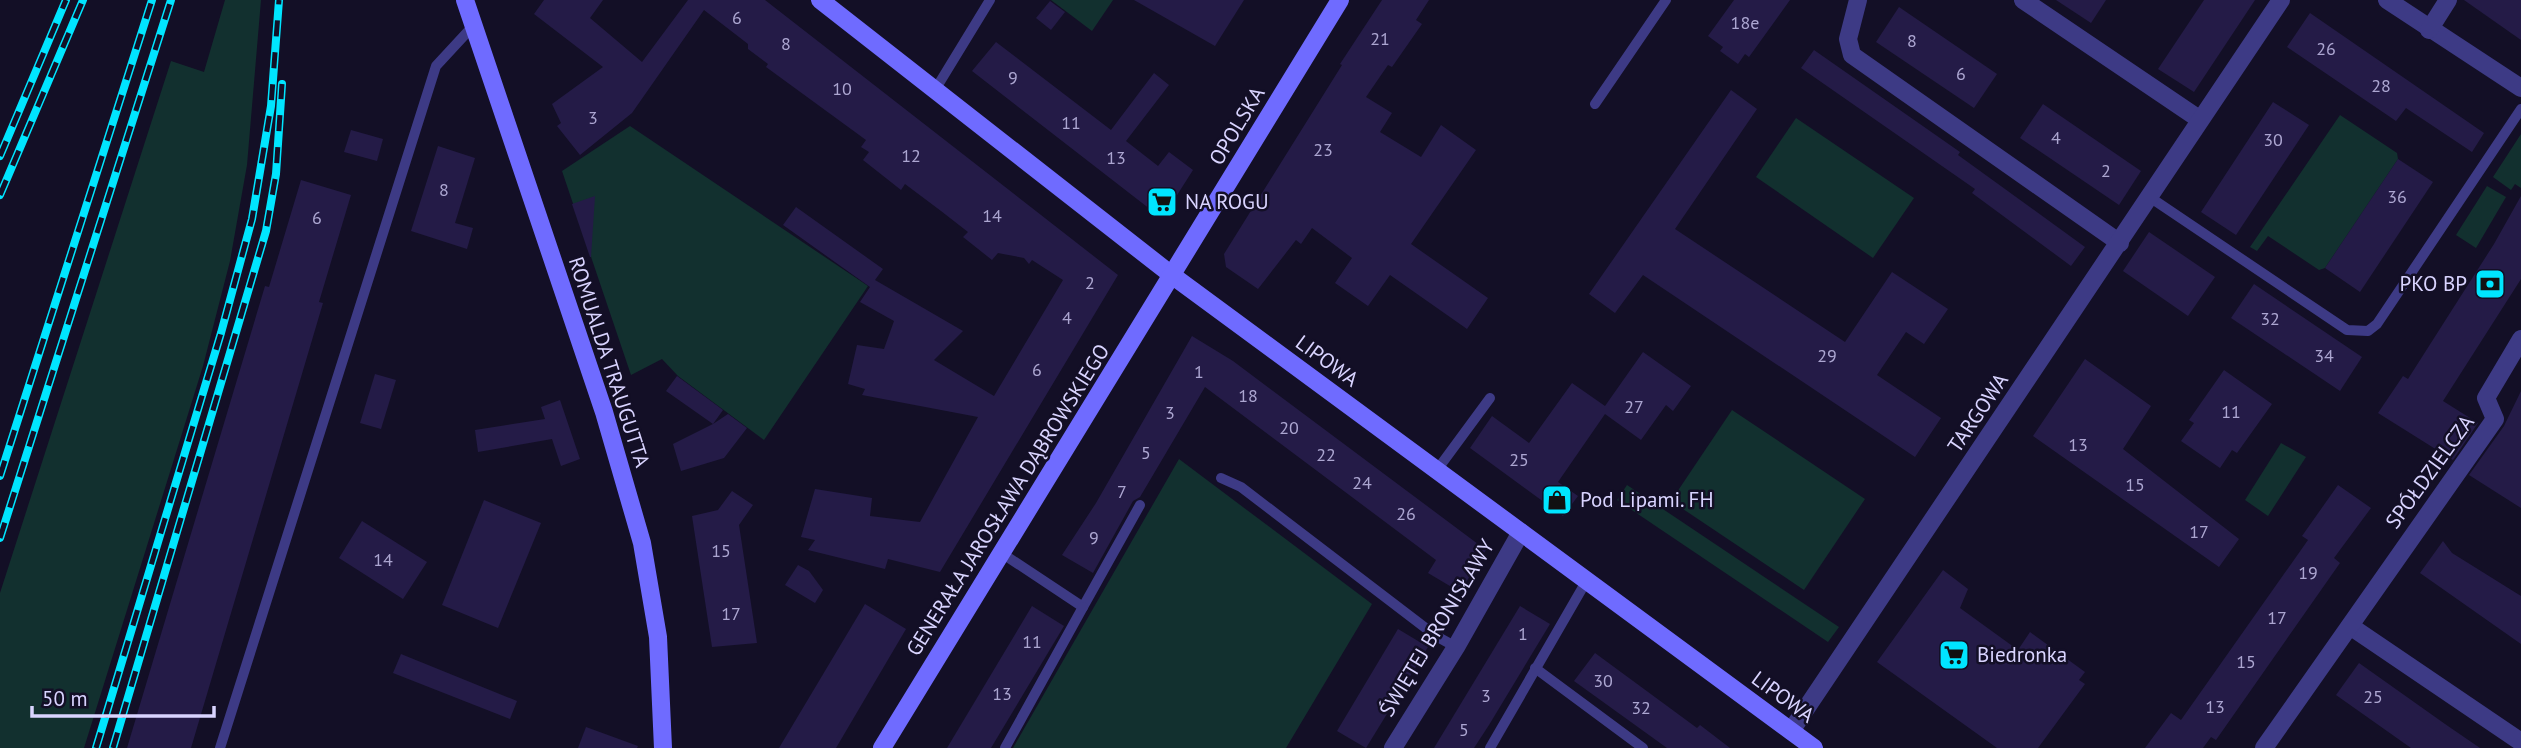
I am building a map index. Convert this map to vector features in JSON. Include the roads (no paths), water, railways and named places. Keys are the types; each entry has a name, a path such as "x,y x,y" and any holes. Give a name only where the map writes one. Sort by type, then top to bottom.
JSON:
{"street":[{"name":"ROMUALDA TRAUGUTTA","path":"465,0 604,412 642,543 658,637 663,748"},
{"name":"LIPOWA","path":"820,0 1173,276 1814,748"},
{"name":"OPOLSKA","path":"1173,276 1340,0"},
{"path":"1858,0 1848,39 1852,55 2120,243"},
{"path":"2023,0 2199,119"},
{"name":"TARGOWA","path":"1791,731 2151,198 2199,119 2281,0"},
{"path":"2386,0 2521,88"},
{"path":"2429,30 2448,0"},
{"name":"GENERAŁA JAROSŁAWA DĄBROWSKIEGO","path":"882,748 1173,276"},
{"name":"SPÓŁDZIELCZA","path":"2264,748 2495,419 2486,398 2521,339"},
{"name":"ŚWIĘTEJ BRONISŁAWY","path":"1393,748 1456,647 1521,532"},
{"path":"2350,626 2521,742"}],"lane":[{"path":"935,90 990,0"},
{"path":"1595,104 1666,0"},
{"path":"220,748 436,66 473,26"},
{"path":"2151,198 2347,330 2368,331 2377,324 2521,109"},
{"path":"1437,470 1490,398"},
{"path":"1221,478 1241,487 1436,636 1456,647"},
{"path":"1005,748 1140,505"},
{"path":"1003,554 1083,607"},
{"path":"1490,748 1587,580"},
{"path":"1535,668 1643,748"}],"railway":[{"path":"0,156 66,0"},
{"path":"0,195 83,0"},
{"path":"0,476 152,0"},
{"path":"0,538 171,0"},
{"path":"96,748 221,333 252,219 271,106 279,0"},
{"path":"113,748 266,231 276,174 282,84"}],"place":[{"name":"NA ROGU","path":"1162,202"},
{"name":"PKO BP","path":"2490,284"},
{"name":"Pod Lipami. FH","path":"1557,500"},
{"name":"Biedronka","path":"1954,655"}]}
